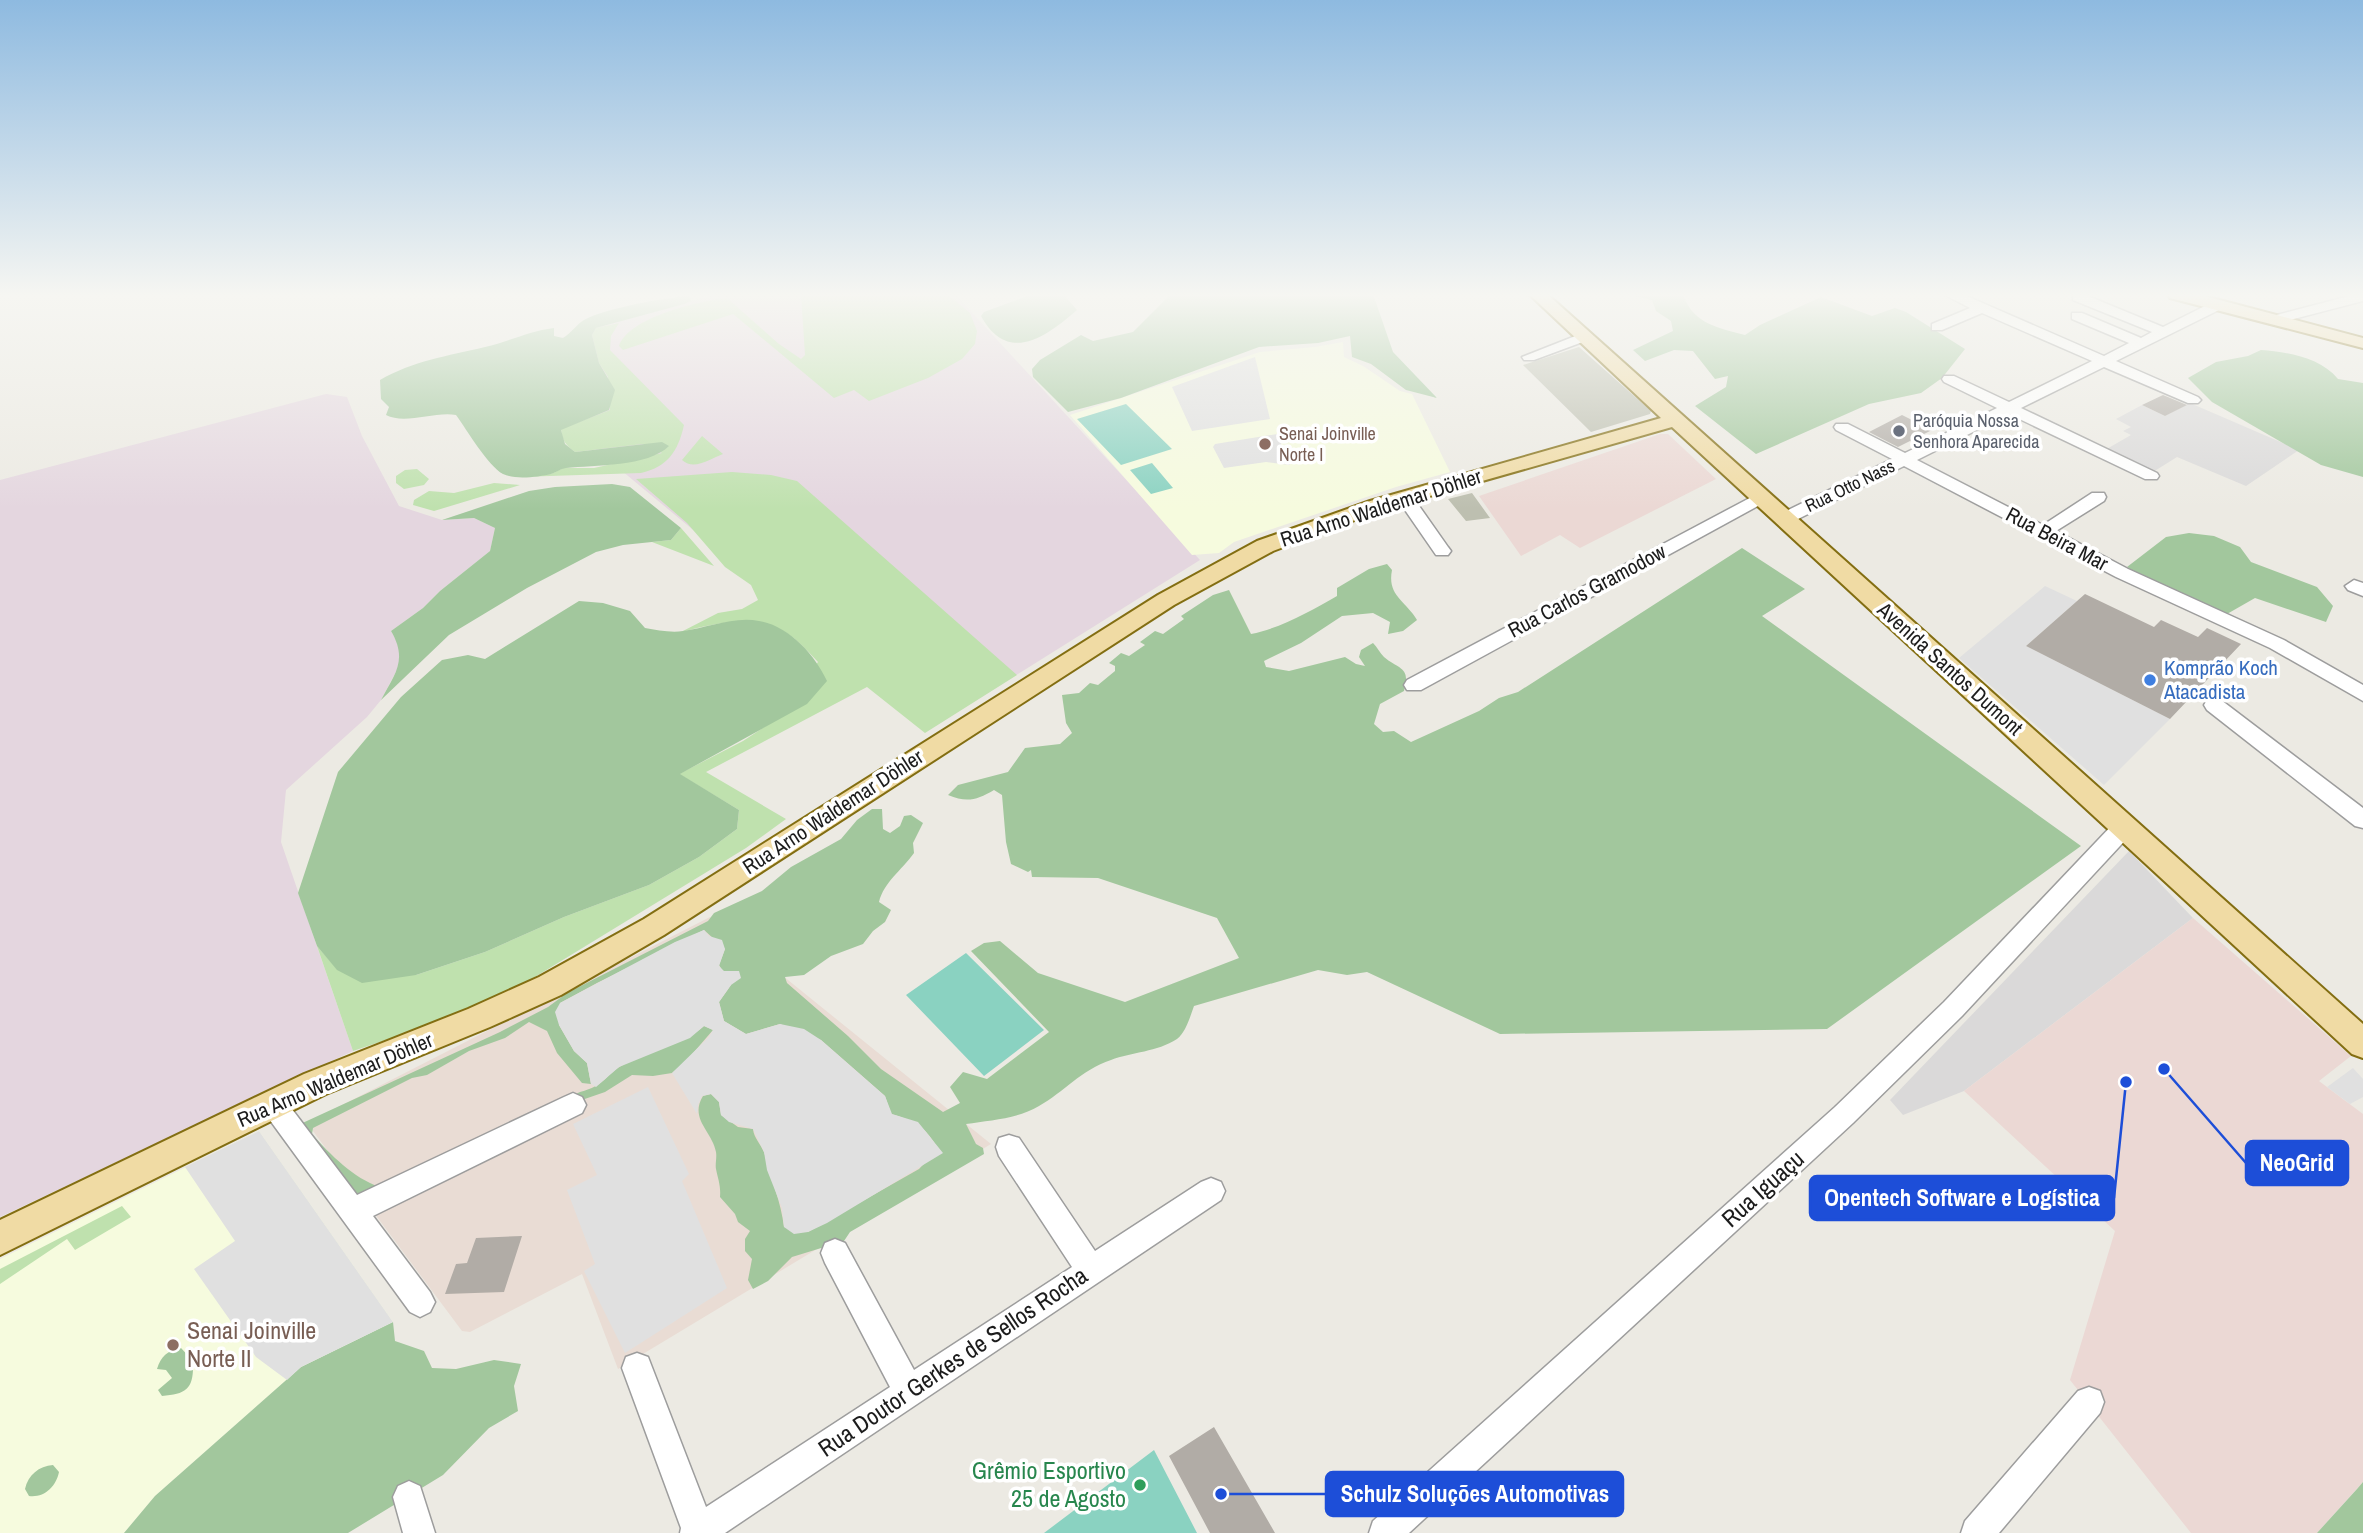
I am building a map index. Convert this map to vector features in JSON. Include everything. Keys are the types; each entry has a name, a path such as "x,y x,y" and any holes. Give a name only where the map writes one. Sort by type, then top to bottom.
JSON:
{"main road":[{"name":"Avenida Santos Dumont","path":"1615,366 2363,1044"},
{"name":"Rua Arno Waldemar Döhler","path":"0,1238 273,1104 355,1067 479,1018 572,974 654,927 1199,580 1289,536 1404,497 1675,420"}],"street":[{"name":"Rua Otto Nass","path":"1784,519 2095,366"},
{"path":"2114,366 2193,400"},
{"path":"1949,379 2151,476"},
{"name":"Rua Beira Mar","path":"1842,427 2148,586 2277,644 2363,694"},
{"path":"1404,497 1443,551"},
{"name":"Rua Carlos Gramodow","path":"1414,685 1760,497"},
{"path":"2043,532 2098,497"},
{"path":"2214,705 2363,820"},
{"name":"Rua Iguaçu","path":"1385,1533 1861,1098 1953,1009 2124,827"},
{"path":"273,1104 420,1302"},
{"path":"353,1212 573,1105"},
{"path":"1009,1147 1091,1270"},
{"name":"Rua Doutor Gerkes de Sellos Rocha","path":"698,1532 1211,1191"},
{"path":"835,1253 909,1392"},
{"path":"637,1368 698,1532"},
{"path":"1977,1533 2089,1402"},
{"path":"409,1497 419,1533"}],"shaded area":[{"path":"495,366 1021,366 1200,560 932,728"},
{"name":"Senai Joinville Norte I","path":"1219,366 1362,366 1400,391 1412,394 1450,472 1396,487 1234,542 1219,553 1192,555 1070,415"},
{"path":"1231,366 1257,366 1270,419 1192,431 1172,387"},
{"path":"1524,366 1600,366 1651,411 1650,414 1591,432"},
{"path":"326,394 347,397 362,436 399,506 442,520 474,518 495,528 490,551 423,608 391,631 399,645 399,666 381,700 367,717 286,790 281,842 353,1051 0,1217 0,480"},
{"path":"2190,403 2299,450 2246,486 2177,457 2153,472 2105,450 2131,435 2123,431 2131,427 2116,419 2142,405 2165,416"},
{"path":"1126,404 1172,449 1121,465 1077,419"},
{"path":"1277,434 1290,465 1266,462 1224,468 1213,447 1215,444"},
{"path":"1660,434 1668,434 1716,479 1580,548 1560,535 1521,556 1479,496"},
{"path":"1152,463 1173,488 1151,494 1130,470"},
{"path":"1472,493 1490,518 1466,521 1448,499"},
{"name":"Komprão Koch Atacadista","path":"2045,586 2077,601 2026,646 2170,719 2104,785 1959,658"},
{"path":"2129,851 2193,918 1964,1091 1903,1115 1890,1100"},
{"path":"710,917 991,1144 618,1369 582,1274 470,1332 462,1331 307,1123"},
{"path":"2193,918 2351,1056 2319,1081 2363,1114 2363,1482 2317,1533 2191,1533 2070,1380 2115,1231 1964,1091"},
{"path":"704,930 709,936 722,940 725,949 719,966 724,971 739,971 741,978 731,985 719,1002 724,1021 746,1034 780,1024 804,1029 821,1040 885,1096 892,1114 918,1122 943,1153 827,1223 808,1232 794,1234 784,1227 782,1208 767,1170 764,1152 753,1129 729,1122 721,1115 719,1102 711,1094 702,1096 697,1114 672,1073 713,1030 704,1026 690,1038 619,1067 596,1087 591,1084 587,1063 574,1051 559,1025 555,1012 560,1003 675,942"},
{"path":"966,953 1044,1030 984,1076 906,995"},
{"path":"2353,1068 2363,1079 2363,1097 2350,1104 2327,1087"},
{"path":"648,1087 689,1174 682,1181 727,1288 625,1353 584,1271 595,1264 567,1190 597,1175 573,1124"},
{"name":"Senai Joinville Norte II","path":"259,1131 393,1322 301,1367 155,1496 124,1533 0,1533 0,1259"},
{"path":"259,1131 393,1322 301,1367 287,1380 256,1357 194,1269 235,1241 185,1167"},
{"name":"Grêmio Esportivo 25 de Agosto","path":"1154,1450 1197,1533 1044,1533"}],"green space":[{"path":"413,366 601,366 615,390 609,410 561,430 565,444 575,452 662,442 669,446 648,458 620,464 566,468 540,476 514,477 503,474 491,464 456,415 402,419 386,415 389,407 381,399 380,380"},
{"path":"601,366 625,366 684,425 670,457 658,467 641,473 519,477 551,474 563,468 594,468 662,453 643,444 575,452 567,445 561,429 610,410 608,377"},
{"path":"795,366 950,366 928,378 869,401 854,390 834,398"},
{"path":"1035,366 1209,366 1121,398 1068,412 1033,377 1032,369"},
{"path":"1373,366 1406,366 1437,398 1406,390"},
{"path":"1704,366 1952,366 1942,378 1921,393 1869,404 1756,454 1695,406 1726,387 1728,376 1715,379"},
{"path":"2210,366 2323,366 2338,379 2363,383 2363,477 2321,465 2212,402 2188,378"},
{"path":"702,436 723,454 697,464 682,460"},
{"path":"417,469 429,479 424,485 404,489 396,483 396,476 405,470"},
{"path":"732,472 771,475 797,481 1017,675 925,733 867,687 706,772 786,819 746,848 530,980 463,1014 353,1051 317,946 337,969 416,975 485,952 564,917 649,885 699,857 737,829 739,810 679,774 743,741 769,724 818,662 791,636 765,624 723,623 681,632 718,613 742,609 758,600 751,585 725,567 687,523 636,479"},
{"path":"494,483 520,485 434,511 413,505 414,500 429,491 454,493"},
{"path":"612,484 630,487 681,528 671,540 623,545 596,552 527,588 449,635 381,700 398,667 399,650 391,631 423,608 490,551 495,528 474,518 442,520 529,491"},
{"path":"681,528 714,566 652,542 671,540"},
{"path":"2189,533 2214,536 2240,547 2251,562 2317,587 2333,606 2326,622 2255,598 2227,614 2159,586 2127,567 2166,537"},
{"path":"1742,548 1805,589 1762,616 2081,846 1827,1029 1500,1034 1367,972 1347,975 1318,970 1194,1006 1183,1032 1177,1039 1100,1064 1048,1100 1022,1114 966,1124 976,1144 983,1148 984,1154 850,1232 844,1241 792,1257 768,1281 753,1289 748,1280 752,1259 745,1251 745,1239 750,1231 738,1222 735,1214 720,1197 716,1152 700,1118 699,1104 703,1096 711,1094 719,1102 721,1115 738,1127 753,1129 765,1155 784,1227 808,1232 919,1169 938,1149 919,1126 891,1114 885,1096 821,1040 780,1024 746,1034 724,1021 719,1002 731,985 719,965 725,949 704,930 560,1003 559,1025 574,1051 587,1063 591,1084 582,1083 557,1053 547,1031 529,1022 505,1038 469,1051 427,1075 412,1078 313,1128 312,1134 352,1172 380,1187 595,1087 621,1066 685,1039 704,1026 713,1030 672,1073 632,1075 605,1092 576,1102 358,1198 296,1126 500,1032 548,1007 567,993 708,921 714,913 762,891 791,867 841,839 857,820 872,809 882,809 883,829 890,833 900,826 904,816 911,815 923,823 913,843 914,853 881,895 879,902 891,910 885,922 873,931 863,944 831,956 804,975 785,977 787,983 881,1069 943,1112 960,1103 950,1087 963,1072 987,1079 1049,1032 971,951 984,943 1000,941 1038,973 1125,1002 1239,958 1217,918 1098,878 1032,877 1031,870 1028,872 1011,864 1006,842 1002,795 994,790 972,799 948,795 958,785 1008,772 1025,748 1060,744 1072,733 1066,723 1062,695 1079,693 1090,683 1098,685 1115,671 1115,666 1109,663 1121,653 1129,656 1145,645 1140,642 1155,631 1163,634 1184,619 1181,616 1213,595 1229,590 1251,634 1273,628 1306,613 1337,596 1337,588 1369,569 1387,564 1392,570 1391,579 1395,592 1417,620 1403,631 1388,634 1390,622 1373,613 1342,616 1301,643 1264,661 1266,667 1289,671 1345,657 1365,666 1359,657 1361,650 1373,643 1406,677 1404,691 1380,704 1374,724 1383,732 1394,731 1411,742 1479,711 1499,698 1518,692"},
{"path":"579,601 603,603 630,611 645,628 664,631 683,631 740,620 770,624 800,643 816,661 827,681 807,704 680,774 739,810 737,829 699,857 649,885 564,917 485,952 416,975 362,983 337,970 317,946 298,893 338,772 401,697 442,660 468,655 485,659"},
{"path":"122,1206 131,1217 75,1250 67,1239 0,1284 0,1269"},
{"path":"393,1322 395,1341 424,1351 432,1368 456,1369 494,1360 521,1364 514,1386 518,1411 489,1428 443,1475 348,1533 124,1533 155,1496 301,1367"},
{"path":"181,1348 193,1361 190,1384 178,1394 162,1396 158,1390 172,1378 166,1370 157,1369 165,1355"},
{"path":"53,1465 59,1472 52,1487 40,1495 29,1496 25,1489 31,1476 43,1467"},
{"path":"2363,1482 2363,1533 2317,1533 2357,1489"}],"building":[{"path":"2163,395 2187,405 2165,416 2142,405"},
{"name":"Paróquia Nossa Senhora Aparecida","path":"1902,415 1932,430 1898,447 1869,432"},
{"name":"Komprão Koch Atacadista","path":"2085,594 2154,627 2161,620 2198,637 2207,628 2241,644 2170,719 2026,646"},
{"path":"522,1236 504,1292 445,1294 456,1264 467,1263 476,1238"},
{"path":"1214,1427 1275,1533 1210,1533 1169,1456"}],"place":[{"name":"Paróquia Nossa Senhora Aparecida","path":"1899,431"},
{"name":"Senai Joinville Norte I","path":"1265,444"},
{"name":"Komprão Koch Atacadista","path":"2150,680"},
{"name":"NeoGrid","path":"2164,1069"},
{"name":"Opentech Software e Logística","path":"2126,1082"},
{"name":"Senai Joinville Norte II","path":"173,1345"},
{"name":"Grêmio Esportivo 25 de Agosto","path":"1140,1485"},
{"name":"Schulz Soluções Automotivas","path":"1221,1494"}]}
